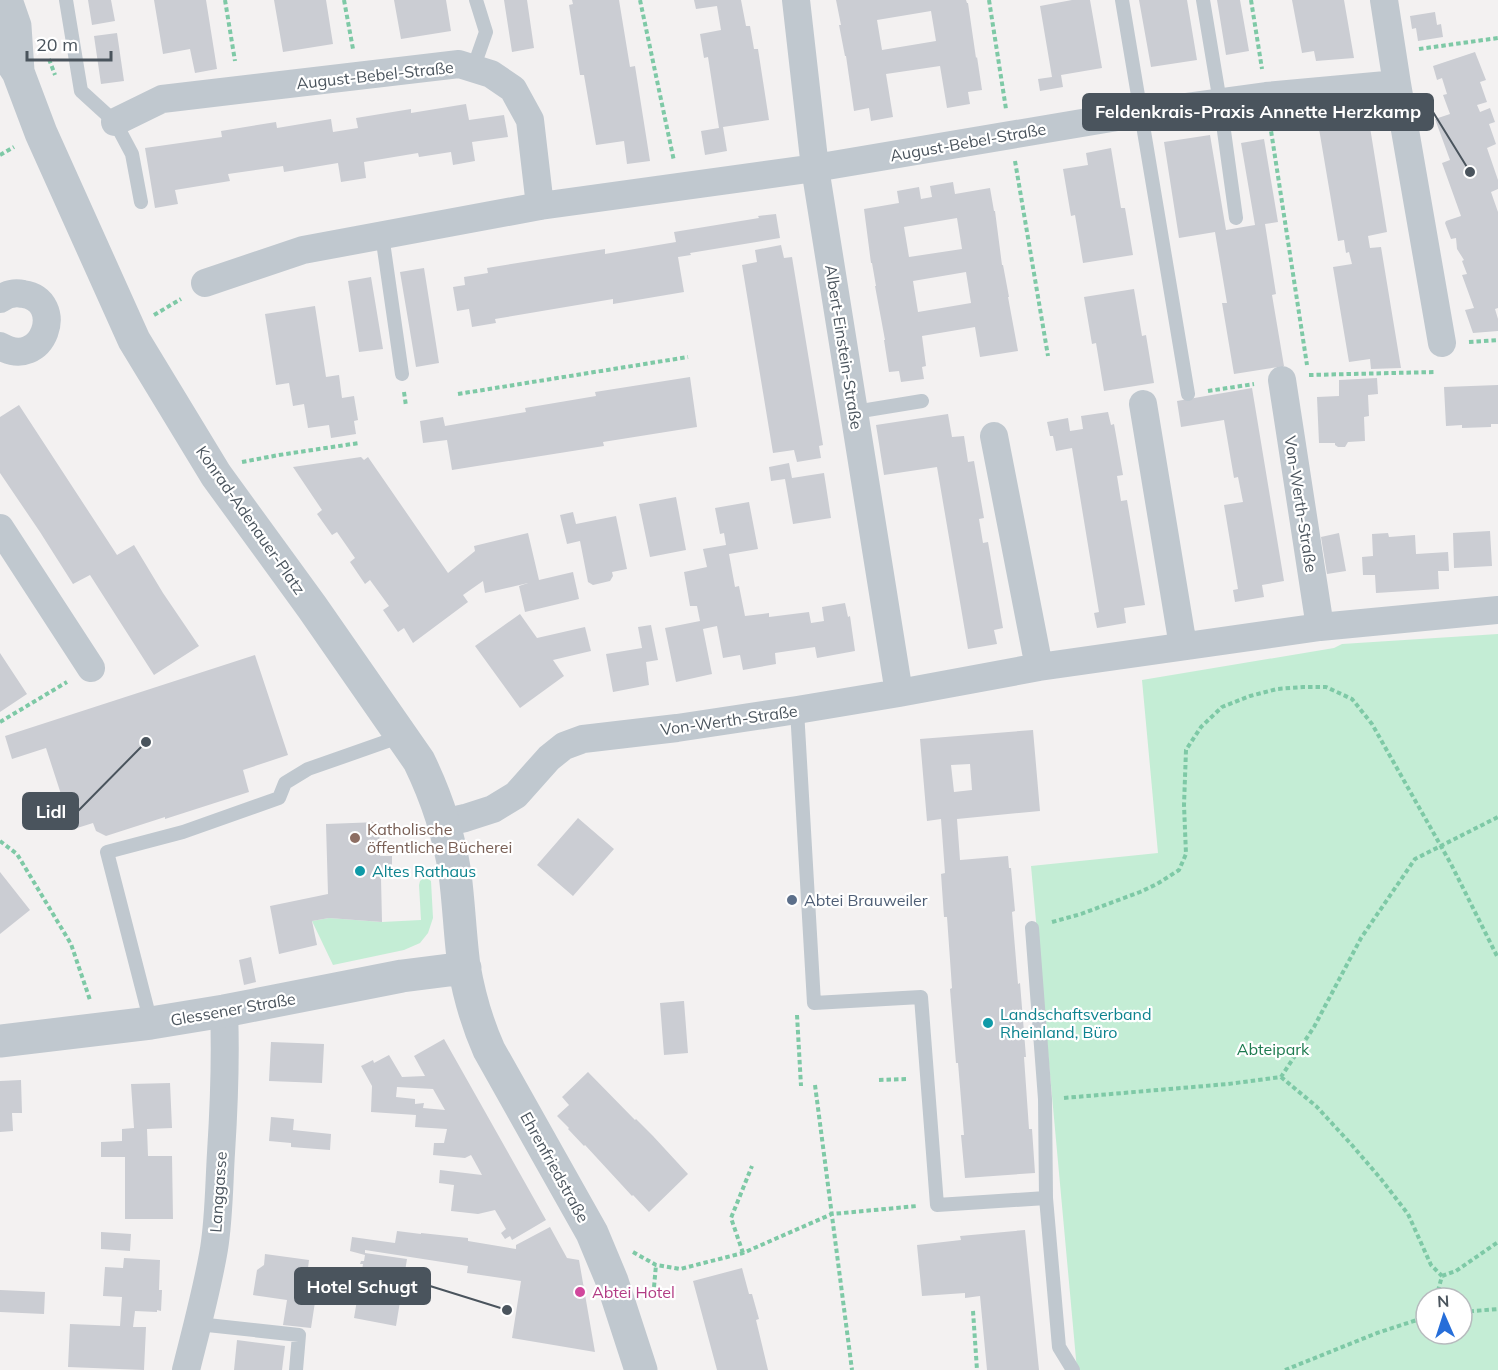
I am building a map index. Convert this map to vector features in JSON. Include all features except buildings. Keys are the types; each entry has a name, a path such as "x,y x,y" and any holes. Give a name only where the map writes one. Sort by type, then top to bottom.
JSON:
{"street":[{"name":"Konrad-Adenauer-Platz","path":"6,0 15,26 18,72"},
{"name":"Albert-Einstein-Straße","path":"796,0 815,168 900,693"},
{"path":"1384,0 1442,343"},
{"name":"Konrad-Adenauer-Platz","path":"0,45 18,72 41,133 134,340 216,475 419,760 430,783 443,823 455,875 465,968"},
{"name":"August-Bebel-Straße","path":"115,122 162,99 459,64 491,74 513,89 530,120 540,206"},
{"name":"August-Bebel-Straße","path":"205,283 303,250 540,206 815,168 1141,113 1266,96 1397,84"},
{"path":"0,299 16,292 28,294 38,300 47,318 44,334 33,347 24,351 15,351 6,350 0,346"},
{"name":"Von-Werth-Straße","path":"1295,378 1320,627"},
{"path":"1143,404 1183,646"},
{"path":"994,436 1040,667"},
{"path":"0,528 91,668"},
{"name":"Von-Werth-Straße","path":"443,823 493,809 516,795 549,758 564,746 583,739 797,710 1040,667 1183,646 1320,627 1498,610"},
{"name":"Glessener Straße","path":"0,1041 151,1023 402,976 465,968"},
{"name":"Ehrenfriedstraße","path":"465,968 477,1022 489,1050 601,1253 640,1370"},
{"name":"Langgasse","path":"186,1370 214,1248 226,1050 224,1011"}],"lane":[{"path":"66,0 81,91 115,122 132,154 141,202"},
{"path":"473,69 486,32 476,0"},
{"path":"1122,0 1188,394"},
{"path":"1203,0 1236,218"},
{"path":"382,235 402,374"},
{"path":"855,412 922,401"},
{"path":"797,710 814,1003 921,997 937,1204 1046,1198"},
{"path":"151,1023 107,852 183,832 279,798 285,783 308,769 402,736"},
{"path":"1032,928 1046,1099 1046,1198 1059,1347 1073,1370"},
{"path":"198,1324 299,1335 296,1370"}],"path":[{"path":"225,0 240,90"},
{"path":"344,0 358,76"},
{"path":"640,0 679,187"},
{"path":"989,0 1048,356"},
{"path":"1251,0 1266,96 1295,378"},
{"path":"1392,53 1498,38"},
{"path":"47,53 58,83"},
{"path":"154,315 159,325"},
{"path":"458,394 688,357"},
{"path":"236,454 242,463 279,454 359,443"},
{"path":"0,722 91,668"},
{"path":"1032,928 1081,914 1140,892 1179,870 1186,854 1184,805 1186,750 1201,727 1222,707 1277,689 1326,687 1352,699 1371,724 1450,864 1498,958"},
{"path":"1281,1077 1314,1027 1361,938 1415,859 1498,817"},
{"path":"0,841 17,854 72,944 91,1005 96,1030"},
{"path":"796,1004 801,1086"},
{"path":"1046,1099 1228,1084 1281,1077 1316,1106 1381,1179 1408,1214 1431,1265 1442,1276"},
{"path":"879,1080 927,1078"},
{"path":"815,1085 852,1370"},
{"path":"743,1253 731,1218 752,1166"},
{"path":"601,1253 617,1243 656,1265 680,1269 743,1253 832,1214 937,1204"},
{"path":"1442,1276 1456,1271 1498,1242"},
{"path":"654,1287 656,1265"},
{"path":"1439,1286 1442,1276"},
{"path":"1474,1311 1498,1309"},
{"path":"973,1311 977,1370"},
{"path":"1285,1370 1377,1333 1414,1321"}],"green space":[{"name":"Abteipark","path":"1498,634 1498,1370 1077,1370 1031,866 1158,853 1142,680 1334,648 1342,644"},
{"path":"425,877 431,881 433,918 428,933 420,943 404,950 333,965 312,921 329,918 382,922 421,920 419,885"}],"place":[{"name":"Feldenkrais-Praxis Annette Herzkamp","path":"1470,172"},
{"name":"Lidl","path":"146,742"},
{"name":"Katholische öffentliche Bücherei","path":"355,838"},
{"name":"Altes Rathaus","path":"360,871"},
{"name":"Abtei Brauweiler","path":"792,900"},
{"name":"Landschaftsverband Rheinland, Büro","path":"988,1023"},
{"name":"Abtei Hotel","path":"580,1292"},
{"name":"Hotel Schugt","path":"507,1310"}]}
